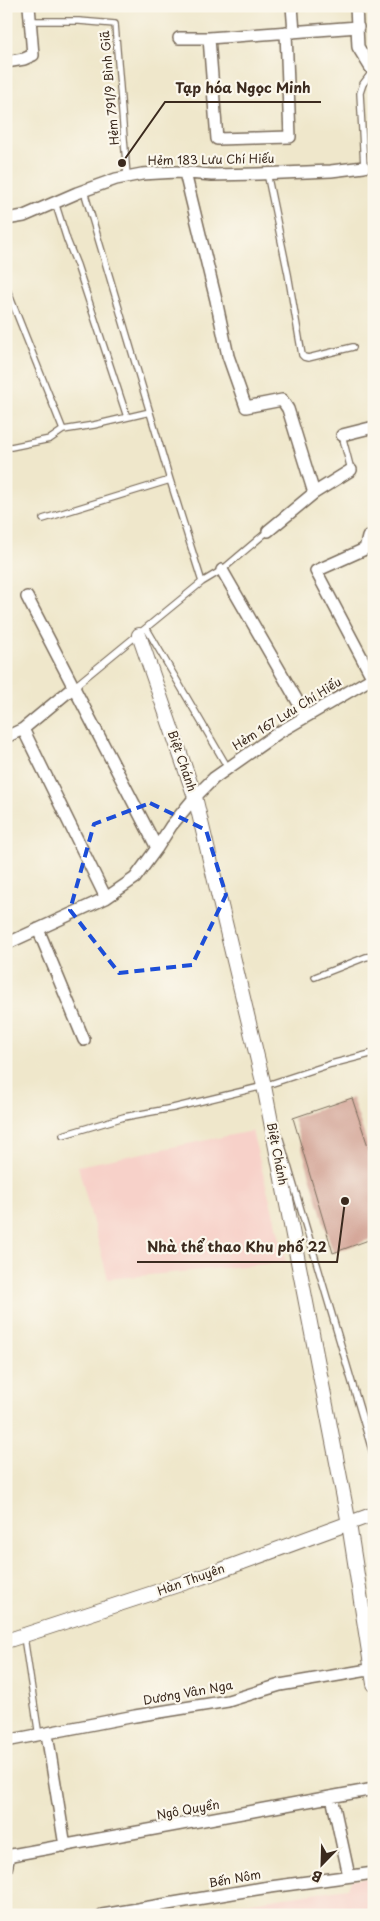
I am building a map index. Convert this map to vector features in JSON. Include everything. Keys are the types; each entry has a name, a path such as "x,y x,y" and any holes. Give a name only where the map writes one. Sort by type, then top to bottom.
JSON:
{"street":[{"path":"6,62 24,59 32,54 30,6"},
{"path":"209,38 218,139 290,137 290,32 292,6"},
{"path":"356,6 358,47 373,72"},
{"path":"179,38 209,38 358,27"},
{"name":"Hẻm 183 Lưu Chí Hiếu","path":"6,219 24,216 55,202 128,176 142,174 184,173 212,175 331,171 369,167"},
{"path":"184,173 228,356 246,407 282,400 288,409 314,493"},
{"path":"342,435 374,428"},
{"path":"268,531 314,493 351,470"},
{"path":"368,538 365,549 316,571 373,677"},
{"path":"222,570 306,716"},
{"path":"27,597 75,686 157,848"},
{"name":"Biệt Chánh","path":"143,632 194,797 264,1086 349,1524 374,1684"},
{"name":"Hẻm 167 Lưu Chí Hiếu","path":"6,944 106,898 135,878 171,826 194,797 214,778 278,733 373,677"},
{"path":"6,737 23,729 75,686"},
{"path":"23,729 106,898"},
{"path":"38,928 84,1040"},
{"name":"Hàn Thuyên","path":"6,1641 24,1637 202,1577 374,1514"},
{"name":"Dương Vân Nga","path":"6,1741 135,1716 228,1701 280,1685 372,1670"},
{"path":"43,1735 65,1846"},
{"name":"Ngô Quyền","path":"8,1856 374,1789"},
{"path":"332,1797 348,1876"},
{"path":"6,1869 8,1856"},
{"name":"Bến Nôm","path":"102,1915 374,1873"}],"lane":[{"name":"Hẻm 791/9 Bình Giã","path":"30,21 79,21 115,24 128,176"},
{"path":"369,167 360,93 363,84 373,72"},
{"path":"267,173 288,274 302,355 304,358 308,358 354,347"},
{"path":"84,191 202,582"},
{"path":"55,202 127,417"},
{"path":"6,287 63,430"},
{"path":"11,447 50,439 63,430 150,412"},
{"path":"342,435 351,470"},
{"path":"43,519 170,480"},
{"path":"75,686 202,582 222,570 268,531"},
{"path":"143,632 228,768"},
{"path":"315,977 366,957 374,956"},
{"path":"63,1135 124,1118 264,1086 331,1064 374,1053"},
{"path":"264,1086 374,1457"},
{"path":"24,1637 43,1735"}],"highlighted area":[{"path":"150,803 206,830 226,895 192,965 119,973 70,910 94,824"}],"shaded area":[{"path":"252,1131 286,1262 108,1279 78,1166"},
{"path":"374,1876 374,1915 181,1915 181,1912 348,1888 352,1879"}],"building":[{"path":"352,1098 374,1164 374,1238 333,1253 293,1118"}],"place":[{"name":"Tạp hóa Ngọc Minh","path":"122,163"},
{"name":"Nhà thể thao Khu phố 22","path":"345,1201"}]}
